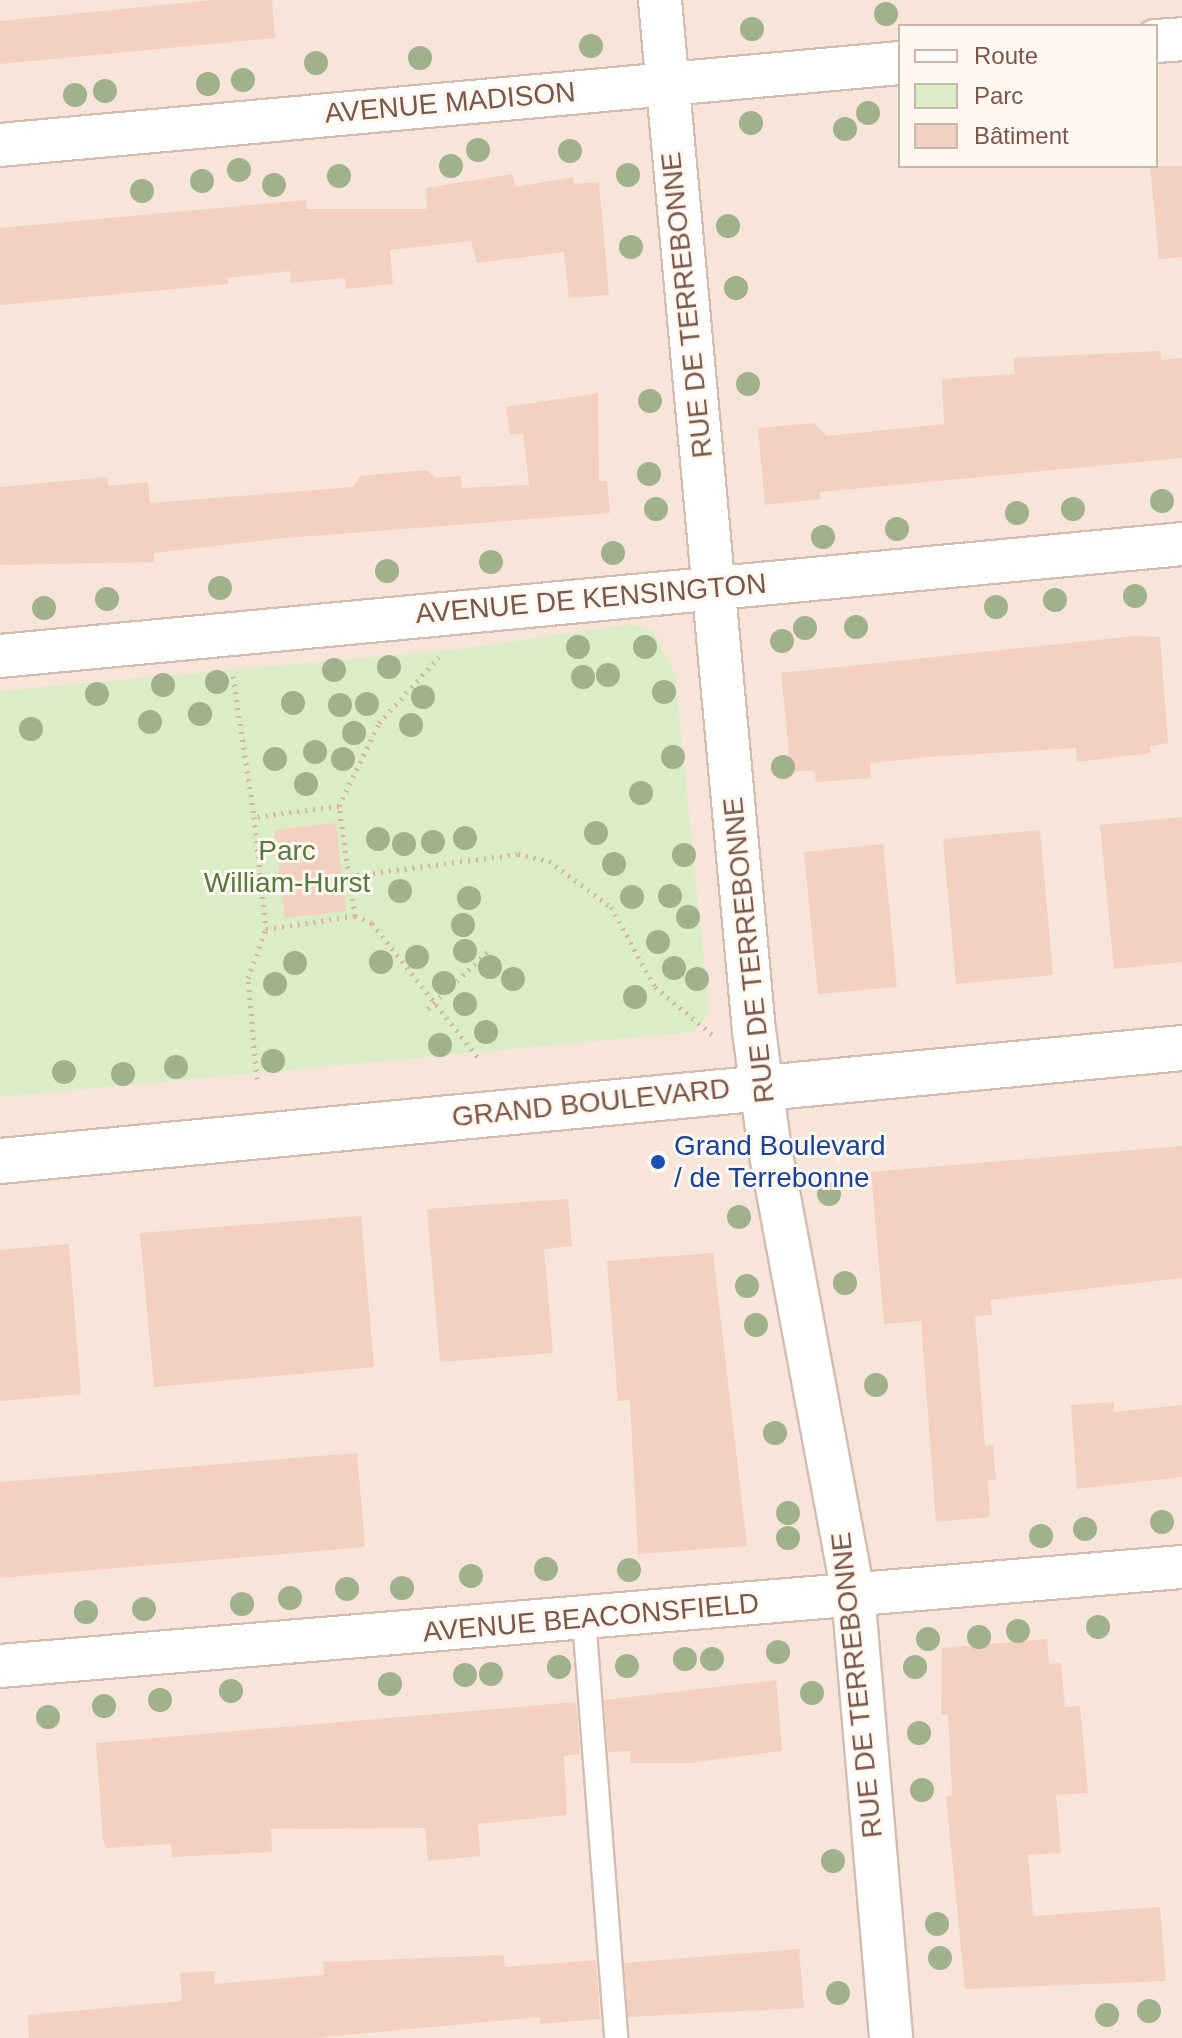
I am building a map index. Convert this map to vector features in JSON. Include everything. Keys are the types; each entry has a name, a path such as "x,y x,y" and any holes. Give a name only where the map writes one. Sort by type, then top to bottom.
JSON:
{"street":[{"name":"RUE DE TERREBONNE","path":"660,0 665,83 761,1086 853,1593 891,2038"},
{"path":"1158,41 1182,39"},
{"name":"AVENUE MADISON","path":"0,145 898,63"},
{"name":"AVENUE DE KENSINGTON","path":"0,656 1182,544"},
{"name":"GRAND BOULEVARD","path":"0,1161 1182,1048"},
{"name":"AVENUE BEACONSFIELD","path":"0,1666 1182,1567"}],"lane":[{"path":"584,1619 616,2038"}],"path":[{"path":"355,916 339,806 379,723 444,648"},
{"path":"232,669 254,817 266,929 248,978 257,1079"},
{"path":"254,817 339,806"},
{"path":"349,876 518,854 549,861 611,907 655,987 709,1031"},
{"path":"266,929 355,916 372,923 480,1060"},
{"path":"428,1009 489,950"}],"shaded area":[{"path":"0,0 1182,0 1182,2038 0,2038"}],"green space":[{"name":"Parc William-Hurst","path":"632,624 654,632 675,675 709,1013 693,1032 0,1097 0,691 460,649"}],"building":[{"path":"213,0 272,0 275,38 0,64 0,21"},
{"path":"1182,166 1182,257 1159,259 1150,168"},
{"path":"512,174 516,187 573,177 574,184 599,182 609,295 569,298 564,252 477,263 471,241 390,250 393,284 346,289 345,278 291,283 290,271 227,278 228,284 0,305 0,228 306,200 307,209 427,209 426,188"},
{"path":"1160,351 1161,360 1182,358 1182,458 820,492 821,499 765,505 758,428 813,423 827,436 944,424 942,379 1015,374 1013,358"},
{"path":"598,393 599,481 607,481 610,513 285,538 154,553 154,562 0,565 0,487 107,477 108,486 148,482 150,503 353,487 360,476 427,470 436,478 461,476 462,488 529,485 523,433 510,435 506,407"},
{"path":"1135,636 1160,637 1168,743 1150,746 1151,753 1077,762 1076,748 929,757 870,763 871,778 816,782 814,770 791,772 781,673"},
{"path":"1182,817 1182,962 1114,969 1100,825"},
{"path":"336,823 346,911 285,918 274,830"},
{"path":"1040,830 1053,975 956,984 943,839"},
{"path":"883,844 897,987 818,994 804,852"},
{"path":"1182,1146 1182,1278 990,1300 992,1315 975,1316 985,1446 993,1445 996,1480 988,1480 990,1517 936,1522 921,1321 884,1324 871,1172"},
{"path":"568,1199 572,1246 544,1249 553,1353 440,1362 427,1209"},
{"path":"361,1216 374,1367 154,1387 140,1233"},
{"path":"69,1244 81,1394 0,1401 0,1250"},
{"path":"713,1253 747,1546 638,1554 630,1400 618,1401 607,1261"},
{"path":"1114,1402 1114,1412 1182,1405 1182,1477 1077,1489 1071,1405"},
{"path":"357,1453 365,1547 0,1578 0,1482"},
{"path":"1047,1639 1049,1664 1061,1663 1065,1707 1080,1706 1088,1793 1056,1795 1061,1853 1028,1855 1033,1916 1160,1907 1166,1981 965,1989 946,1796 952,1796 948,1715 941,1715 942,1648"},
{"path":"776,1680 782,1751 689,1763 631,1763 630,1751 608,1752 604,1700"},
{"path":"576,1702 580,1754 564,1756 567,1815 478,1824 480,1856 428,1861 425,1828 271,1829 272,1852 172,1857 171,1844 107,1848 103,1840 96,1743"},
{"path":"799,1949 804,2008 628,2017 624,1963"},
{"path":"504,1955 505,1967 596,1960 600,2019 540,2024 540,2017 314,2038 29,2038 28,2015 182,2001 180,1973 214,1971 215,1984 324,1975 323,1962"}],"place":[{"name":"Grand Boulevard / de Terrebonne","path":"658,1162"}]}
